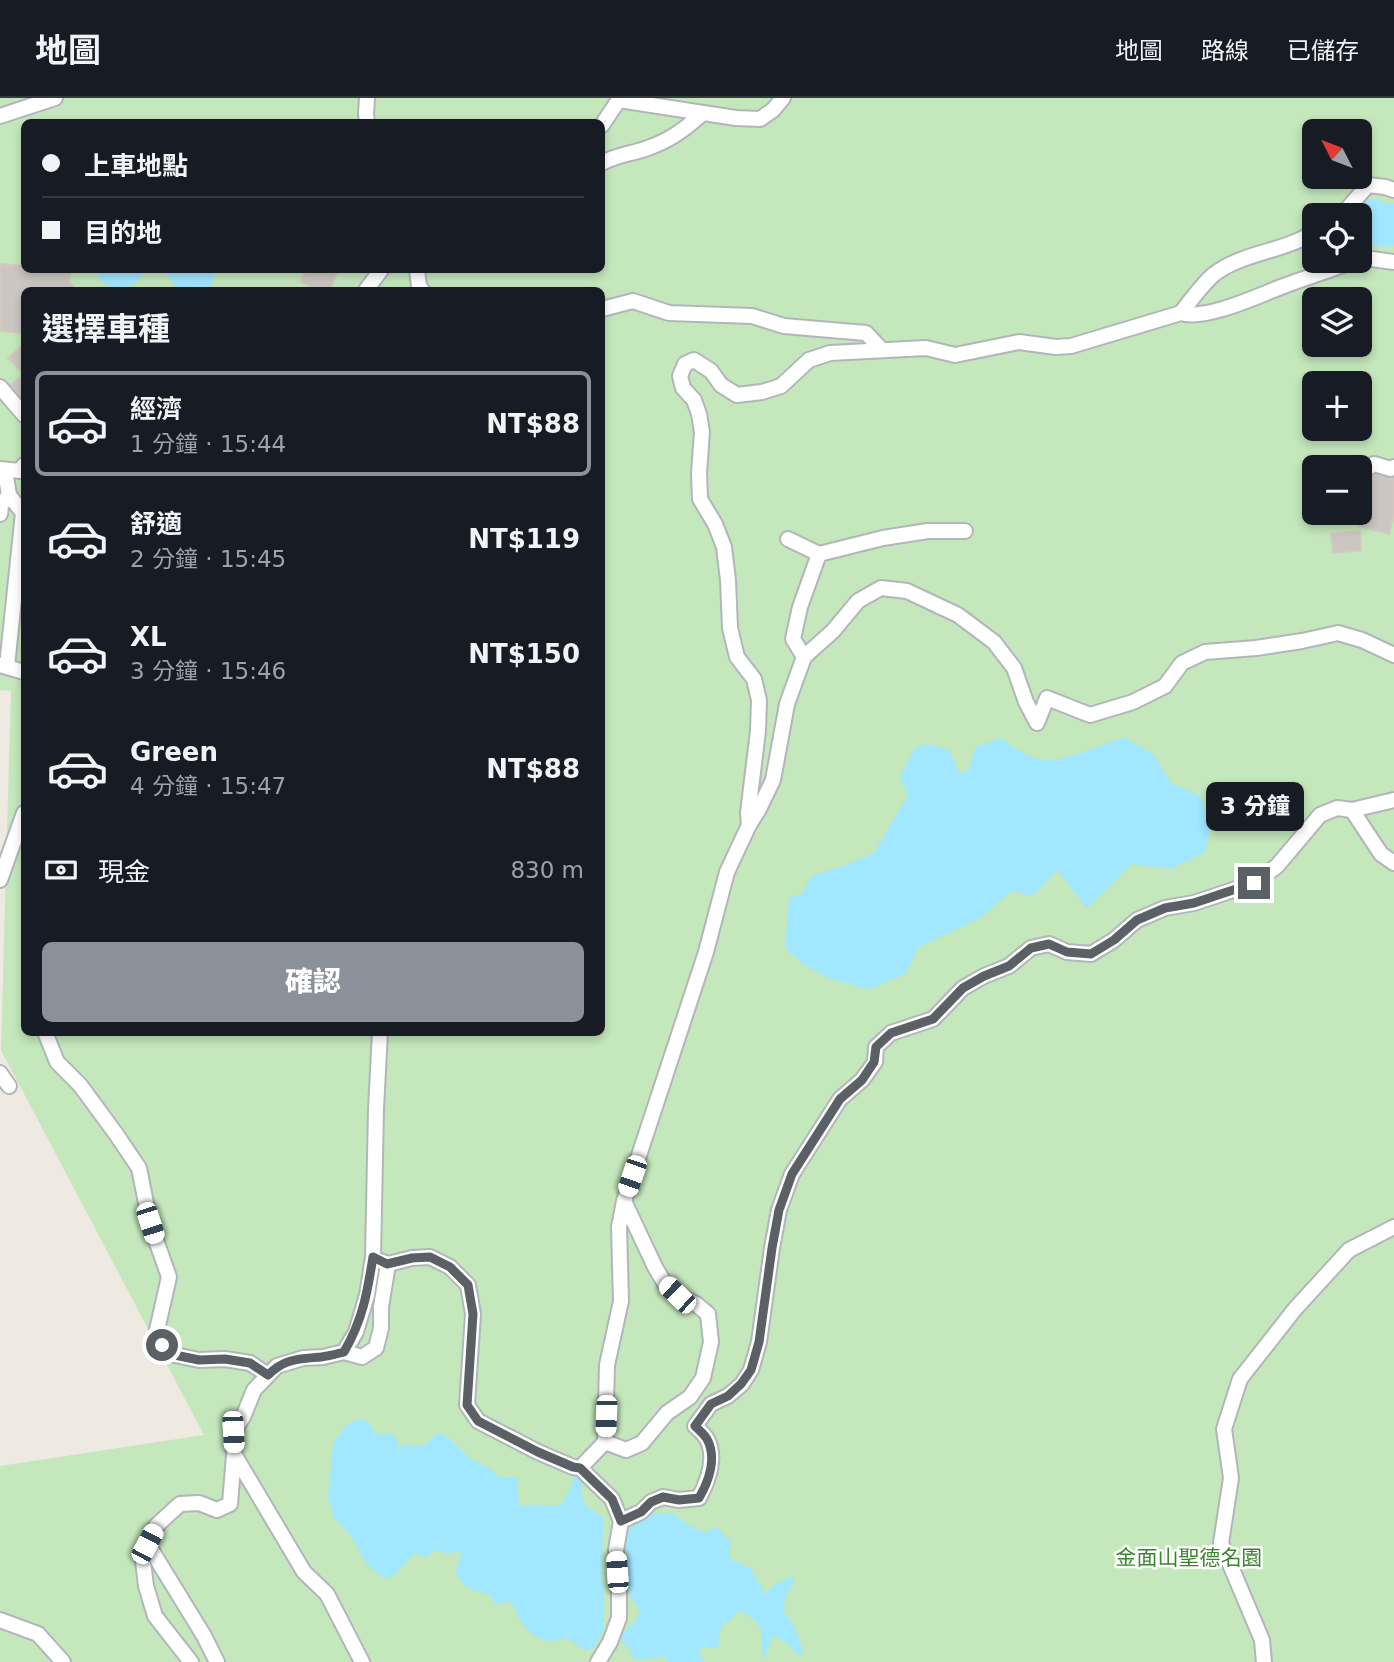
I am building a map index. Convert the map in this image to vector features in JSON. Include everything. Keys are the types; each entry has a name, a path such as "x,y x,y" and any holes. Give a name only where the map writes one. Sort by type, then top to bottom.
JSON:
{"street":[{"path":"0,116 55,98"},
{"path":"367,98 367,119"},
{"path":"605,120 619,99 736,118 760,119 773,110 782,98"},
{"path":"605,161 673,138 703,113"},
{"path":"1353,203 1368,185 1394,190"},
{"path":"749,825 759,700 754,679 737,657 730,628 729,580 724,547 715,524 700,499 702,432 694,400 683,388 680,376 685,364 694,360 711,371 721,385 737,395 762,393 781,386 809,360 830,353 926,348 955,355 1019,342 1056,347 1072,346 1181,313 1214,275 1232,264 1302,239"},
{"path":"1372,259 1394,262"},
{"path":"1181,313 1189,316 1217,310 1322,273"},
{"path":"605,308 633,301 669,313 752,316 784,326 866,333 882,350"},
{"path":"0,387 21,412"},
{"path":"1372,465 1391,469 1394,467"},
{"path":"21,470 2,470 9,495 21,510"},
{"path":"0,513 1,505 9,495"},
{"path":"21,525 6,619 3,666 21,671"},
{"path":"788,539 819,554 883,538 928,531 965,531"},
{"path":"804,657 793,639 800,607 819,554"},
{"path":"580,1468 605,1442 607,1365 621,1301 619,1227 624,1201 706,952 727,872 773,780 787,704 804,657 833,631 858,601 881,588 907,591 958,615 994,642 1014,668 1037,723 1046,698 1090,715 1133,702 1165,686 1182,663 1205,652 1256,648 1338,633 1363,640 1394,655"},
{"path":"621,1521 641,1512 651,1502 663,1497 679,1500 699,1498 709,1481 711,1456 707,1439 695,1426 711,1404 728,1396 751,1370 759,1342 779,1210 792,1174 840,1099 862,1080 874,1062 876,1047 891,1033 933,1019 963,988 1009,966 1031,948 1049,944 1067,952 1091,954 1114,940 1137,920 1165,908 1194,903 1254,883 1277,866 1320,815 1337,808 1352,810 1394,800"},
{"path":"1352,810 1381,854 1394,863"},
{"path":"0,880 21,821"},
{"path":"47,1036 57,1062 80,1085 139,1168 150,1223 169,1277 157,1330 162,1345 175,1355 199,1360 225,1359 250,1363 268,1375"},
{"path":"344,1352 356,1332 367,1295 373,1257 380,1036"},
{"path":"0,1073 9,1086"},
{"path":"605,1442 626,1450 642,1443 667,1413 690,1397 703,1378 711,1342 708,1314 677,1295 665,1284 624,1201"},
{"path":"1264,1662 1262,1640 1221,1543 1231,1478 1224,1429 1240,1379 1295,1309 1349,1251 1394,1227"},
{"path":"373,1257 387,1264 430,1257 450,1267 468,1285 473,1314 467,1405 478,1421 538,1452 580,1468 612,1499 621,1521 616,1550 619,1618 610,1642 598,1662"},
{"path":"191,1662 155,1616 146,1586 143,1561 147,1544 156,1526 180,1504 199,1503 217,1510 230,1504 233,1432 243,1417 254,1390 277,1366 303,1358 344,1352 362,1357 376,1348 382,1328 387,1264"},
{"path":"234,1454 304,1572 327,1594 362,1662"},
{"path":"147,1544 217,1662"},
{"path":"0,1620 38,1634 63,1662"}],"green space":[{"name":"金面山聖德名園","path":"0,98 1394,98 1394,1662 0,1662 0,1466 204,1435 1,1050 11,691 0,690"}],"water":[{"path":"1363,199 1378,199 1384,204 1394,203 1394,246 1372,245 1372,203 1361,203"},
{"path":"96,273 145,273 132,285 113,287 104,283"},
{"path":"163,273 214,273 214,279 209,287 177,287"},
{"path":"1124,737 1154,755 1171,783 1200,796 1212,826 1204,853 1170,869 1132,864 1087,908 1057,870 1031,897 1013,890 980,918 919,947 905,974 869,989 830,979 803,964 785,948 789,898 802,894 811,876 874,853 908,795 900,777 915,748 927,744 949,750 959,773 968,771 976,747 1000,738 1026,755 1051,760 1084,752"},
{"path":"358,1419 368,1422 375,1433 391,1434 398,1441 398,1449 406,1444 421,1446 428,1443 438,1432 443,1434 469,1458 487,1467 500,1478 517,1478 519,1507 561,1505 571,1487 574,1474 583,1477 581,1492 584,1502 603,1517 603,1631 594,1648 585,1650 566,1638 551,1641 535,1636 525,1627 511,1601 495,1604 490,1595 467,1588 455,1573 462,1552 446,1553 435,1550 425,1558 415,1553 391,1578 380,1576 366,1563 349,1533 334,1518 328,1497 333,1443 346,1426"},
{"path":"653,1513 672,1513 705,1533 715,1527 731,1541 729,1558 751,1569 765,1594 773,1586 792,1576 794,1582 785,1597 784,1613 794,1625 803,1652 799,1656 791,1647 773,1636 764,1659 759,1625 738,1610 733,1618 721,1626 718,1647 697,1649 704,1662 668,1662 666,1657 633,1659 630,1650 622,1642 622,1633 633,1624 640,1611 630,1596 626,1582 625,1543 628,1530"}],"building":[{"path":"0,264 21,266 21,273 70,273 69,281 74,287 21,287 21,333 0,331"},
{"path":"304,273 337,273 331,287 311,287 301,282"},
{"path":"21,347 21,371 8,358"},
{"path":"21,377 21,397 11,385"},
{"path":"1375,474 1394,479 1394,514 1389,534 1359,526 1372,525 1372,477"},
{"path":"1360,531 1361,550 1333,553 1331,534"}],"route":[{"path":"162,1345 175,1355 199,1360 225,1359 250,1363 268,1375 277,1366 303,1358 344,1352 356,1332 367,1295 373,1257 387,1264 430,1257 450,1267 468,1285 473,1314 467,1405 478,1421 538,1452 580,1468 612,1499 621,1521 641,1512 651,1502 663,1497 679,1500 699,1498 709,1481 711,1456 707,1439 695,1426 711,1404 728,1396 751,1370 759,1342 779,1210 792,1174 840,1099 862,1080 874,1062 876,1047 891,1033 933,1019 963,988 1009,966 1031,948 1049,944 1067,952 1091,954 1114,940 1137,920 1165,908 1194,903 1254,883"}]}
